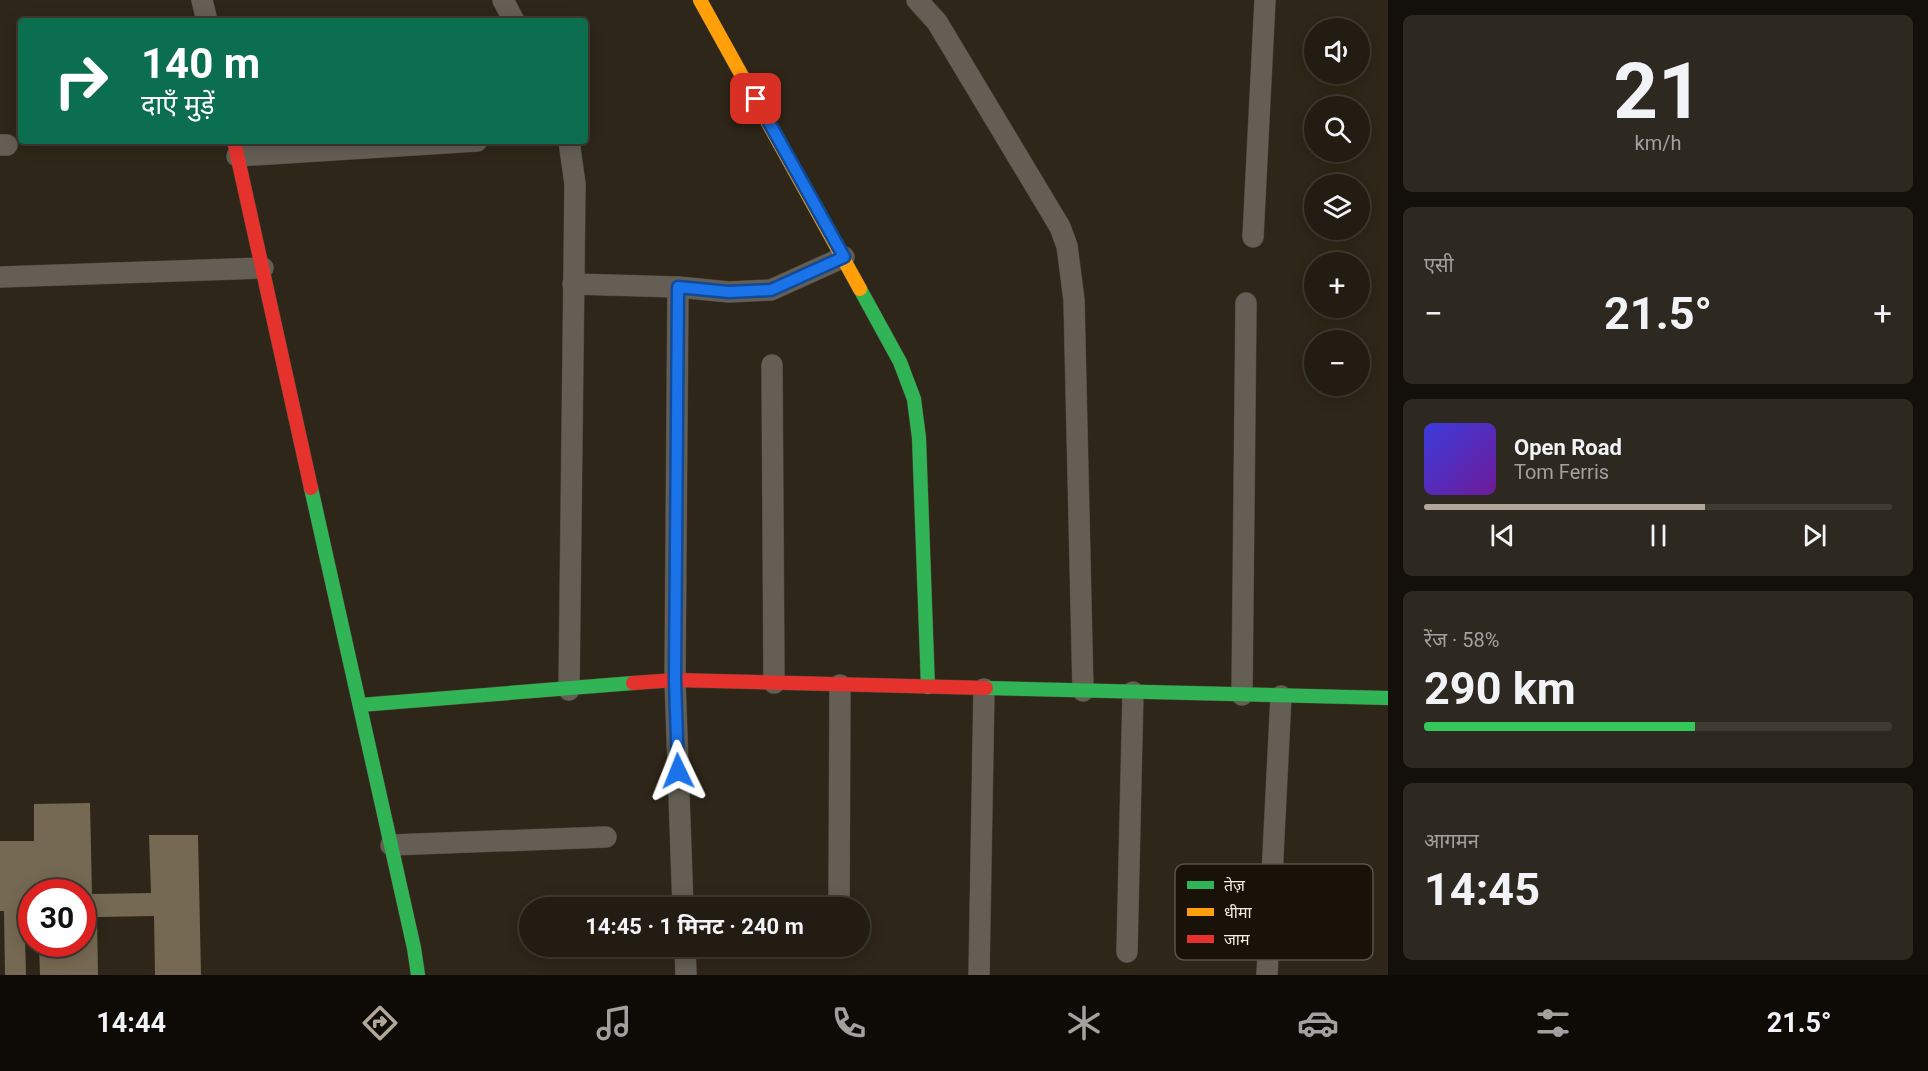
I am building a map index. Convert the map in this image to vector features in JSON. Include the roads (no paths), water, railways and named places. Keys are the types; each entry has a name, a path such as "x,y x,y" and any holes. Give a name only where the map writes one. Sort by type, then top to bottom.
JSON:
{"street":[{"path":"202,0 206,18"},
{"path":"503,0 512,18"},
{"path":"700,0 844,257 900,362 914,399 919,438 928,687"},
{"path":"918,0 937,22 1040,192 1060,227 1067,246 1074,300 1083,690"},
{"path":"1253,237 1265,0"},
{"path":"374,144 236,148 418,975"},
{"path":"569,144 575,184 569,690"},
{"path":"573,284 678,287 729,292 771,290 844,257"},
{"path":"0,277 262,268"},
{"path":"678,287 675,680 683,897"},
{"path":"1242,694 1246,303"},
{"path":"772,366 774,683"},
{"path":"360,705 675,680 1388,698"},
{"path":"839,897 840,685"},
{"path":"979,975 984,688"},
{"path":"1127,952 1133,692"},
{"path":"1273,864 1281,696"},
{"path":"391,845 606,837"},
{"path":"685,957 686,975"},
{"path":"1267,975 1268,960"}]}
